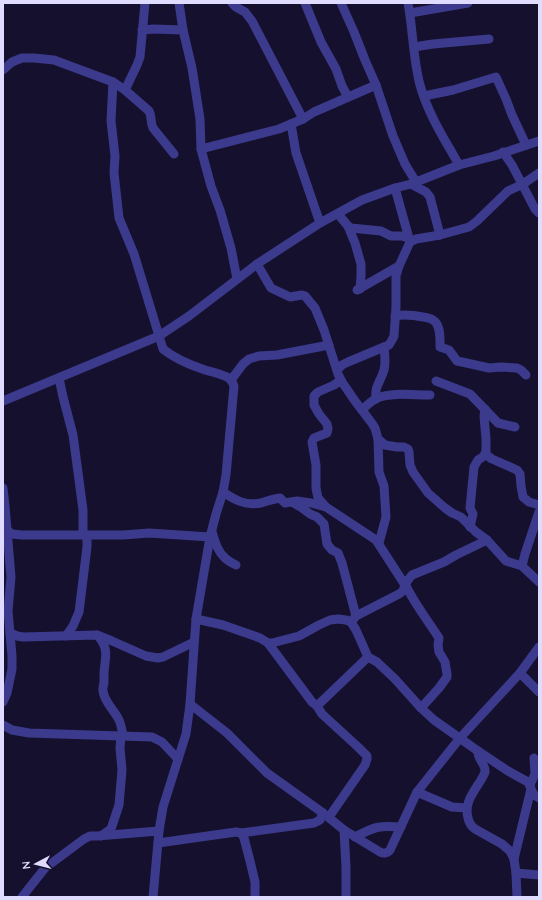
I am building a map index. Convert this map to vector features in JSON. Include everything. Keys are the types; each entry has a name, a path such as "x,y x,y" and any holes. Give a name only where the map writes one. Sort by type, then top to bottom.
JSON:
{"street":[{"path":"125,90 140,57 144,3"},
{"path":"179,3 183,30 192,68 200,119 201,149 210,186 220,210 231,248 237,279"},
{"path":"232,3 236,7 246,12 303,118"},
{"path":"305,3 348,97"},
{"path":"342,3 376,85 393,136 413,183 426,192 430,197 440,235"},
{"path":"408,3 417,72 424,96 435,121 459,165"},
{"path":"410,13 468,3"},
{"path":"142,30 183,30"},
{"path":"414,47 489,38"},
{"path":"3,70 12,62 22,58 54,60 112,82 125,90 149,110 153,128 174,154"},
{"path":"3,401 159,336 189,316 257,264 320,223 362,200 413,183 459,165 494,156 534,143 512,115 496,77 424,96"},
{"path":"112,82 111,121 115,156 114,173 118,213 134,254 163,349 173,357 225,376 231,380 234,386 226,475 223,492 211,534 196,619 190,704 186,734 163,807 159,831 153,897"},
{"path":"201,149 279,129 376,85"},
{"path":"291,124 296,153 320,223"},
{"path":"503,152 509,159 535,209 539,213"},
{"path":"348,226 351,228 381,231 391,236 402,236 409,240 440,235 469,227 477,221 501,196 539,173"},
{"path":"337,370 348,362 389,345 394,336 395,280 409,240 395,188"},
{"path":"338,214 348,226 361,264 358,290 399,266"},
{"path":"257,264 272,290 290,296 302,295 307,298 315,308 341,380 345,388 375,428 378,439 379,472 384,486 386,517 379,543"},
{"path":"395,316 404,314 433,320 437,324 440,336 440,347 449,350 457,361 489,368 517,368 526,375"},
{"path":"231,380 242,364 258,356 277,355 329,345"},
{"path":"376,399 376,389 385,365 384,347"},
{"path":"59,378 72,435 87,547 79,612 73,626 66,636"},
{"path":"341,380 318,392 314,396 316,409 327,424 328,429 327,433 314,438 312,442 316,465 316,492 318,498 326,507 379,543 420,611 438,635 439,652 444,662 447,677 421,708"},
{"path":"436,381 470,394 498,423 515,427"},
{"path":"362,410 376,399 395,394 430,395"},
{"path":"470,526 473,516 470,508 474,467 478,460 485,454 485,409"},
{"path":"378,439 384,445 404,447 408,449 410,465 413,472 428,493 452,514 461,518 487,540 506,561 522,566 539,582"},
{"path":"485,454 492,459 514,468 520,474 523,497 529,502 539,505"},
{"path":"3,488 11,577 8,611 12,669 7,693 3,702"},
{"path":"223,492 236,500 250,504 280,498 285,503 297,501 326,507"},
{"path":"292,502 317,517 324,524 327,544 332,550 338,553 342,564 356,630 368,657 377,662 395,679 434,720 508,771 528,782 534,795 539,798"},
{"path":"522,566 539,512"},
{"path":"6,530 12,534 22,535 123,535 148,533 211,534"},
{"path":"211,534 226,559 236,565"},
{"path":"268,643 299,636 330,620 353,619 399,594 403,591 405,584 412,576 444,562 487,540"},
{"path":"158,843 314,823 326,815 368,759 358,747 322,714 318,706 312,702 268,643 260,638 224,625 196,619"},
{"path":"10,633 23,637 97,635 146,656 152,657 163,657 194,642"},
{"path":"97,635 103,643 106,656 103,691 106,699 118,718 122,736 120,748 122,770 119,805 111,829 101,836"},
{"path":"190,704 226,732 266,773 326,815 344,830 382,853 387,853 390,850 417,792 460,738 520,673 539,647"},
{"path":"318,706 368,657"},
{"path":"520,673 539,692"},
{"path":"3,725 12,730 29,733 152,737 162,742 178,758"},
{"path":"478,751 478,755 485,773 467,804 469,821 472,826 502,844 510,851 514,859 517,897"},
{"path":"514,859 535,774 534,758"},
{"path":"417,792 452,807 467,808"},
{"path":"355,837 376,827 401,827"},
{"path":"344,830 346,897"},
{"path":"22,897 46,868 90,836 159,831"},
{"path":"241,833 244,838 252,868 255,882 255,897"},
{"path":"516,873 539,875"}]}
